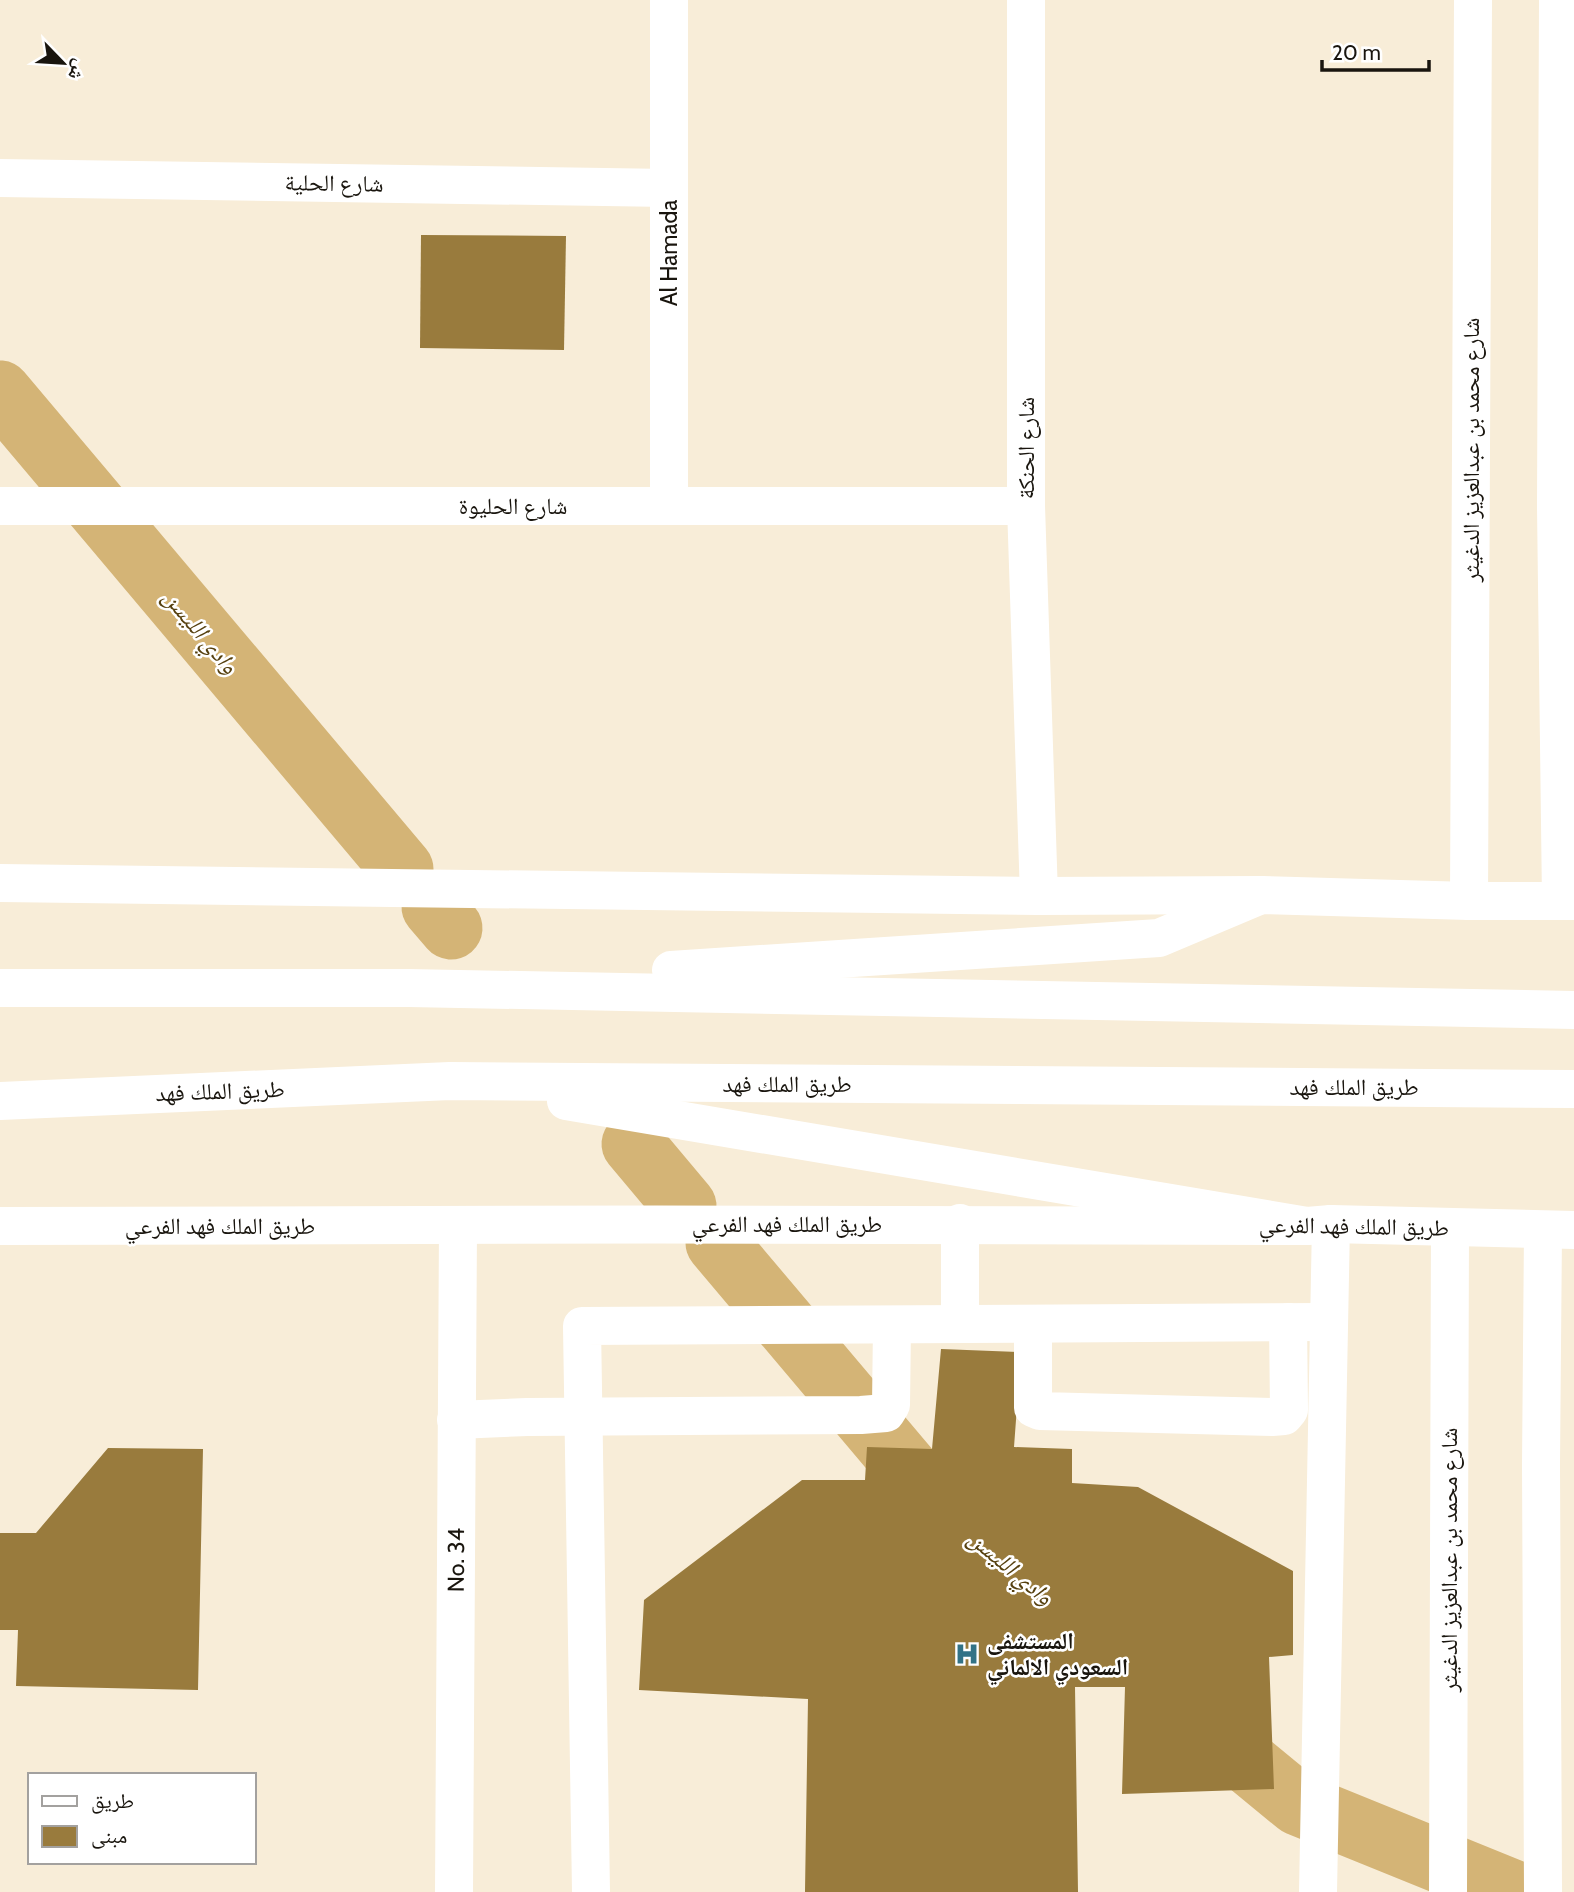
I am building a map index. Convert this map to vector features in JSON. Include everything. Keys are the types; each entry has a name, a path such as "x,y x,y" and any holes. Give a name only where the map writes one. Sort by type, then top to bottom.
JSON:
{"main road":[{"name":"Al Hamada","path":"669,0 669,506"},
{"name":"شارع الحنكة","path":"1026,0 1026,506 1039,896"},
{"name":"شارع محمد بن عبدالعزيز الدغيثر","path":"1469,901 1473,0"},
{"path":"0,883 1039,896 1261,895 1568,901 1566,137 1558,0"},
{"name":"شارع الحلية","path":"0,178 669,188"},
{"name":"شارع الحليوة","path":"0,506 1026,506"},
{"path":"409,988 1158,938 1261,895"},
{"path":"0,988 409,988 1574,1010"},
{"path":"450,1081 1319,1225 1328,1322 1318,1892"},
{"name":"طريق الملك فهد","path":"0,1101 450,1081 1574,1088"},
{"path":"960,1223 960,1324"},
{"name":"طريق الملك فهد الفرعي","path":"0,1226 960,1223 1319,1225 1558,1230"},
{"name":"No. 34","path":"454,1892 458,1226"},
{"name":"شارع محمد بن عبدالعزيز الدغيثر","path":"1448,1892 1450,1227"},
{"path":"1542,1892 1541,1465 1558,1230"},
{"path":"1033,1324 1033,1408 1040,1411 1272,1417 1284,1416 1289,1410 1288,1322"},
{"path":"591,1892 582,1326 1328,1322"},
{"path":"456,1420 527,1417 861,1415 886,1412 891,1405 892,1325"}],"building":[{"path":"421,235 566,236 564,350 420,348"},
{"path":"941,1349 1021,1352 1014,1447 1072,1449 1072,1483 1138,1487 1293,1571 1293,1655 1269,1657 1274,1789 1122,1794 1125,1687 1075,1687 1078,1892 805,1892 808,1699 639,1690 644,1600 802,1480 865,1480 867,1447 932,1449"},
{"path":"108,1448 203,1449 198,1690 16,1686 18,1630 0,1630 0,1533 36,1533"}],"waterway":[{"name":"وادي الليسن","path":"0,392 402,869"},
{"name":"وادي الليسن","path":"433,907 451,928"},
{"name":"وادي الليسن","path":"633,1144 685,1206"},
{"name":"وادي الليسن","path":"717,1243 945,1513"},
{"name":"وادي الليسن","path":"1208,1730 1298,1804 1515,1892"}],"place":[{"name":"المستشفى السعودي الالماني","path":"967,1654"}]}
